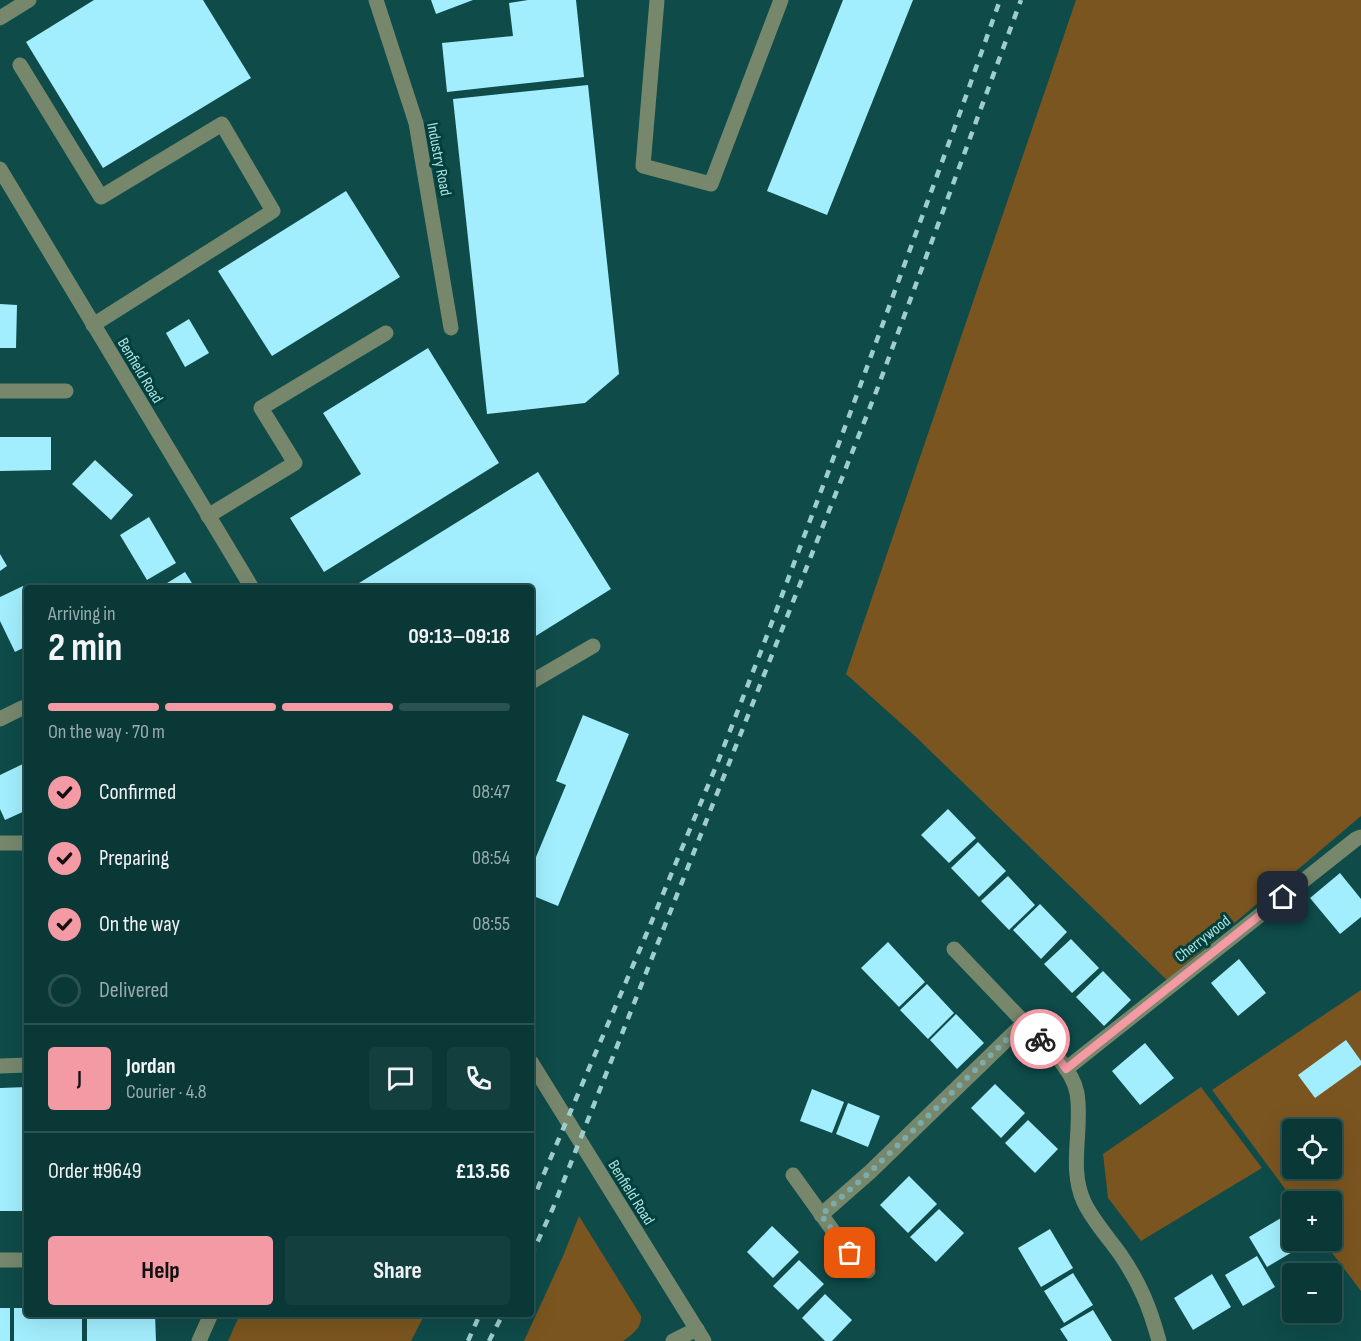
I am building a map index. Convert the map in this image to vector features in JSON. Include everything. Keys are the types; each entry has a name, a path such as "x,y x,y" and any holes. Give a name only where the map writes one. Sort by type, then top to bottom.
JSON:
{"street":[{"path":"0,18 29,0"},
{"name":"Industry Road","path":"376,0 416,123 451,328"},
{"path":"657,0 643,166 711,184 781,0"},
{"path":"20,65 101,197 222,124 273,211 93,325"},
{"name":"Benfield Road","path":"0,169 250,585"},
{"path":"208,516 295,463 261,408 386,333"},
{"path":"0,391 66,392"},
{"path":"534,680 593,646"},
{"path":"0,719 22,708"},
{"name":"Cherrywood","path":"1066,1069 1361,837"},
{"path":"0,843 24,843"},
{"path":"954,949 1047,1046 1066,1069 1076,1090 1079,1123 1077,1163 1083,1200 1138,1284 1159,1341"},
{"path":"821,1215 870,1172 1024,1023"},
{"path":"0,1066 24,1065"},
{"name":"Benfield Road","path":"534,1067 700,1335"},
{"path":"793,1175 850,1253 868,1271"},
{"path":"0,1260 24,1260"},
{"path":"199,1341 210,1317"},
{"path":"673,1341 700,1335"}],"shaded area":[{"path":"1076,0 1361,0 1361,816 1167,980 915,736 846,674"},
{"path":"1361,990 1361,1291 1342,1263 1331,1251 1342,1251 1342,1191 1287,1191 1212,1090"},
{"path":"1201,1087 1262,1168 1141,1241 1108,1198 1103,1154"},
{"path":"579,1216 641,1316 640,1324 623,1341 524,1341 563,1256"},
{"path":"239,1317 423,1317 411,1341 228,1341"}],"building":[{"path":"94,0 203,0 251,78 103,168 26,42"},
{"path":"431,0 473,0 436,14"},
{"path":"528,0 576,0 584,77 447,92 442,43 513,36 509,3"},
{"path":"843,0 913,0 827,215 767,191"},
{"path":"588,85 619,374 585,403 487,414 453,99"},
{"path":"346,191 400,277 272,356 218,271"},
{"path":"0,304 17,305 16,348 0,348"},
{"path":"189,319 209,353 185,367 166,333"},
{"path":"428,348 499,463 324,572 290,518 361,474 323,413"},
{"path":"0,437 51,437 51,470 0,471"},
{"path":"95,460 133,495 111,520 72,484"},
{"path":"538,472 611,589 534,637 534,585 356,585"},
{"path":"149,517 176,563 147,580 120,535"},
{"path":"0,554 7,566 0,571"},
{"path":"185,572 193,585 164,585"},
{"path":"23,586 24,588 24,648 15,652 0,621 0,597"},
{"path":"583,715 629,734 558,906 534,896 534,862 566,785 556,781"},
{"path":"24,763 24,811 5,820 0,809 0,775"},
{"path":"948,809 976,838 949,863 921,835"},
{"path":"978,842 1006,871 979,897 951,868"},
{"path":"1340,873 1361,899 1361,917 1340,934 1310,898"},
{"path":"1008,876 1035,905 1009,930 981,901"},
{"path":"1040,904 1067,932 1041,959 1013,930"},
{"path":"1071,939 1099,968 1072,993 1044,964"},
{"path":"888,942 925,982 899,1007 861,968"},
{"path":"1239,959 1266,993 1238,1016 1211,983"},
{"path":"1103,971 1131,1000 1104,1026 1076,997"},
{"path":"927,984 954,1013 928,1039 900,1010"},
{"path":"956,1014 984,1043 957,1069 930,1040"},
{"path":"1346,1040 1361,1061 1361,1065 1315,1098 1298,1075"},
{"path":"1145,1043 1174,1078 1140,1105 1112,1071"},
{"path":"995,1084 1025,1113 1001,1138 971,1108"},
{"path":"24,1087 24,1211 0,1211 0,1088"},
{"path":"812,1089 844,1102 832,1133 800,1121"},
{"path":"848,1103 880,1116 868,1147 836,1134"},
{"path":"1028,1120 1058,1149 1035,1173 1005,1143"},
{"path":"909,1176 937,1204 908,1233 880,1205"},
{"path":"939,1209 964,1233 936,1262 910,1237"},
{"path":"1282,1217 1282,1251 1294,1251 1267,1267 1249,1237"},
{"path":"772,1226 799,1252 773,1278 747,1252"},
{"path":"1050,1229 1073,1268 1041,1287 1018,1248"},
{"path":"1257,1256 1275,1287 1243,1306 1225,1275"},
{"path":"799,1260 824,1284 798,1310 773,1286"},
{"path":"1073,1273 1093,1305 1064,1323 1044,1291"},
{"path":"1212,1274 1231,1307 1193,1330 1174,1298"},
{"path":"825,1294 852,1320 832,1341 825,1341 802,1318"},
{"path":"0,1308 10,1308 10,1341 0,1341"},
{"path":"14,1308 24,1308 24,1317 82,1317 82,1341 14,1341"},
{"path":"1093,1310 1112,1341 1068,1341 1060,1329"},
{"path":"87,1317 155,1317 156,1341 87,1341"}],"railway":[{"path":"534,1197 646,935 763,646 1000,0"},
{"path":"534,1249 553,1208 878,387 1021,0"},
{"path":"468,1341 479,1317"},
{"path":"489,1341 501,1317"}],"way so far":[{"path":"850,1253 821,1215 870,1172 1024,1023 1040,1039"}],"route":[{"path":"1040,1039 1066,1069 1283,897"}]}
